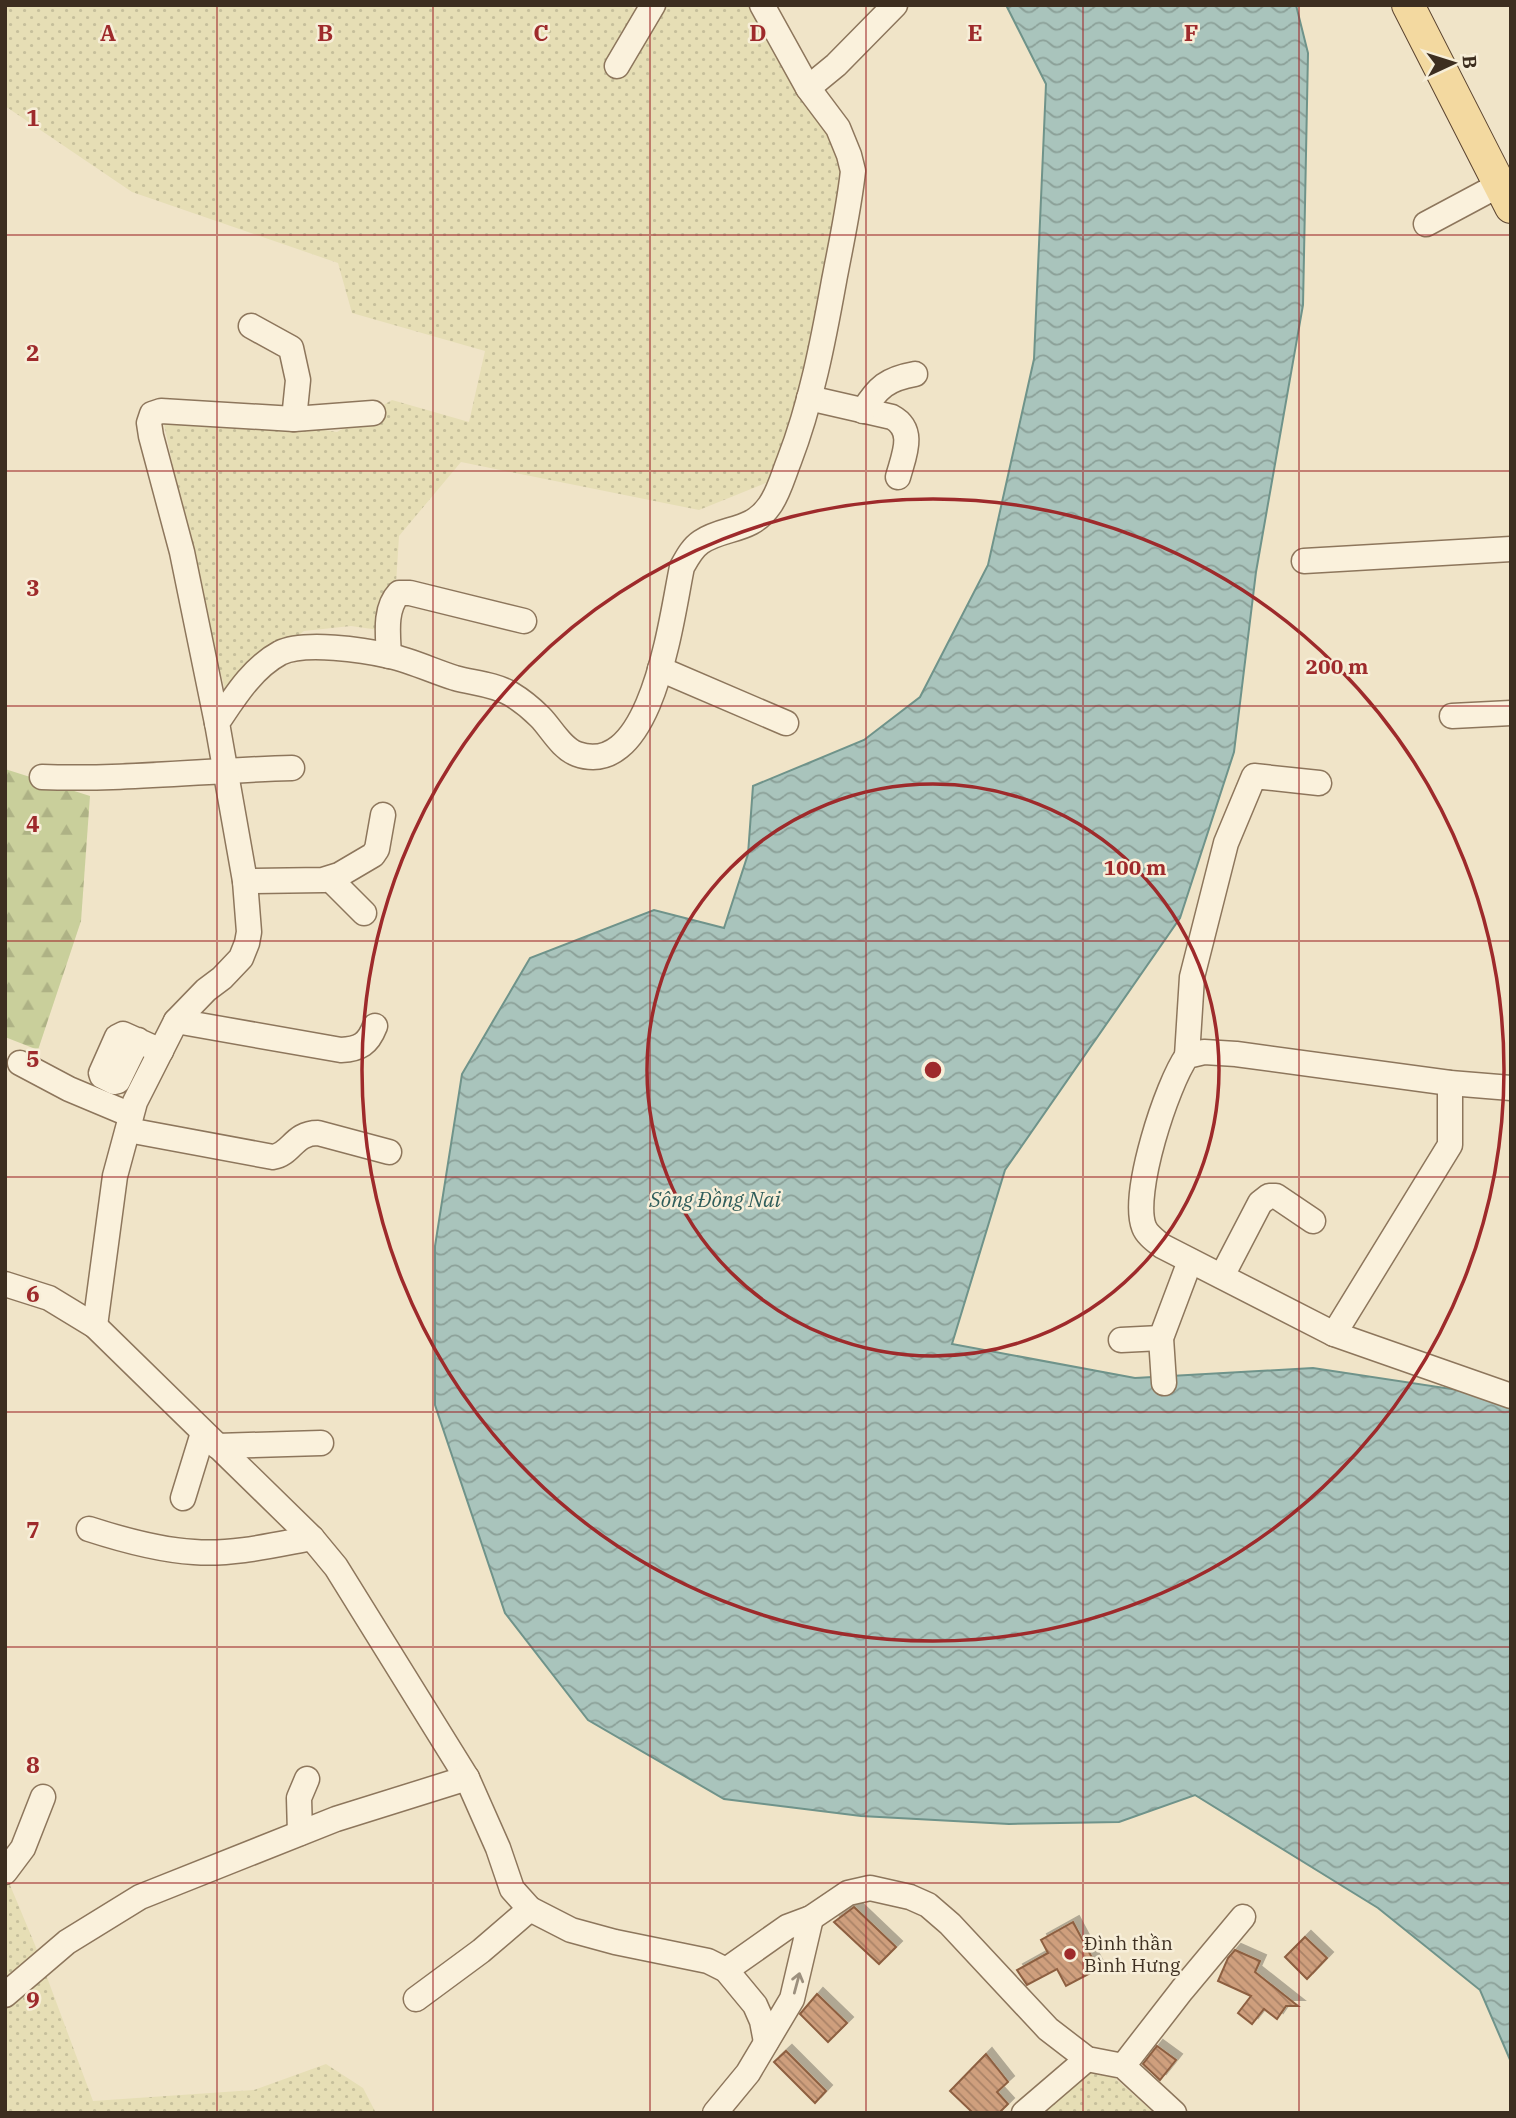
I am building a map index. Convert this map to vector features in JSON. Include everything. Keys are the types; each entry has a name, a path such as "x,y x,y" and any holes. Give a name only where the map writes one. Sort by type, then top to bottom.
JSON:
{"main road":[{"path":"1408,5 1504,185"}],"street":[{"path":"617,66 653,5"},
{"path":"217,723 242,688 266,662 282,652 322,647 389,656 509,693 577,754 609,754 620,748 639,726 660,669 682,567 700,543 759,518 770,505 799,435 828,315 853,171 838,128 808,88 762,5"},
{"path":"808,88 836,65 895,5"},
{"path":"1426,224 1504,185"},
{"path":"251,326 290,348 298,380 294,419"},
{"path":"863,411 883,385 895,377 915,374"},
{"path":"809,398 892,416 902,422 906,433 898,477"},
{"path":"95,1326 115,1176 150,1045 241,958 249,932 245,881 217,723 182,552 149,423 152,414 161,411 294,419 373,413"},
{"path":"1304,561 1511,549"},
{"path":"389,656 389,610 391,601 399,593 410,593 524,621"},
{"path":"660,669 786,723"},
{"path":"1452,716 1511,713"},
{"path":"42,777 99,778 225,769 292,768"},
{"path":"1319,782 1254,776 1226,843 1192,977 1187,1056 1178,1068 1161,1113 1145,1174 1141,1214 1144,1229 1163,1246 1334,1334 1511,1396"},
{"path":"245,881 330,879 373,855 377,849 383,815"},
{"path":"330,879 364,913"},
{"path":"176,1021 341,1050 363,1046 375,1026"},
{"path":"1187,1056 1204,1052 1236,1054 1450,1083 1511,1088"},
{"path":"20,1063 130,1123 273,1157 282,1155 296,1139 307,1133 318,1133 389,1152"},
{"path":"1334,1334 1450,1145 1450,1083"},
{"path":"1222,1276 1260,1203 1269,1196 1276,1196 1313,1221"},
{"path":"1164,1383 1161,1338 1191,1261"},
{"path":"5,1284 48,1298 95,1326 312,1538 336,1567 467,1778 498,1848 512,1889 530,1909 571,1930 708,1961 726,1970 755,2006 762,2021 766,2042"},
{"path":"1121,1340 1161,1338"},
{"path":"210,1439 321,1443"},
{"path":"183,1498 210,1439"},
{"path":"89,1529 128,1541 195,1552 245,1550 312,1538"},
{"path":"5,1995 67,1942 140,1897 336,1819 467,1778"},
{"path":"300,1833 299,1798 307,1779"},
{"path":"5,1872 23,1848 43,1797"},
{"path":"726,1970 787,1927 811,1918 848,1893 870,1888 910,1897 928,1905 950,1924 1048,2029 1087,2060 1123,2066 1174,2113"},
{"path":"416,1999 481,1951 530,1909"},
{"path":"1123,2066 1243,1917"},
{"path":"718,2112 748,2073 792,1999 811,1918"},
{"path":"1024,2113 1087,2060"}],"shaded area":[{"path":"5,5 629,5 641,14 649,5 762,5 850,138 808,383 773,480 699,510 461,462 399,536 393,632 351,626 304,631 225,690 194,569 160,404 337,432 392,400 469,422 485,351 352,313 338,263 132,192 5,106"},
{"path":"5,1873 93,2101 254,2090 326,2064 363,2088 376,2113 5,2113"},
{"path":"1099,2064 1154,2113 1040,2113"}],"green space":[{"path":"5,769 90,796 81,921 38,1050 5,1037"}],"water":[{"name":"Sông Đồng Nai","path":"1006,5 1296,5 1308,53 1303,305 1256,572 1234,752 1180,918 1005,1170 952,1344 1135,1378 1313,1368 1511,1398 1511,2062 1480,1990 1378,1908 1195,1795 1119,1822 1009,1824 861,1816 724,1799 588,1720 505,1613 435,1405 435,1246 462,1074 530,958 654,910 724,928 748,854 753,786 864,740 920,697 988,565 1034,359 1046,84"}],"building":[{"path":"854,1907 896,1947 879,1964 834,1922"},
{"name":"Đình thần Bình Hưng","path":"1073,1922 1098,1969 1066,1986 1057,1969 1027,1985 1017,1970 1048,1953 1041,1940"},
{"path":"1305,1937 1327,1958 1307,1979 1285,1957"},
{"path":"1235,1950 1260,1961 1255,1972 1298,2006 1286,2006 1277,2019 1264,2009 1252,2024 1238,2013 1251,1996 1218,1981 1228,1958"},
{"path":"817,1994 847,2023 828,2042 800,2014"},
{"path":"1157,2046 1176,2060 1160,2080 1143,2064"},
{"path":"786,2051 826,2091 815,2103 774,2062"},
{"path":"986,2054 1008,2082 997,2092 1008,2104 999,2113 973,2113 950,2091"}],"place":[{"name":"Đình thần Bình Hưng","path":"1070,1954"}]}
